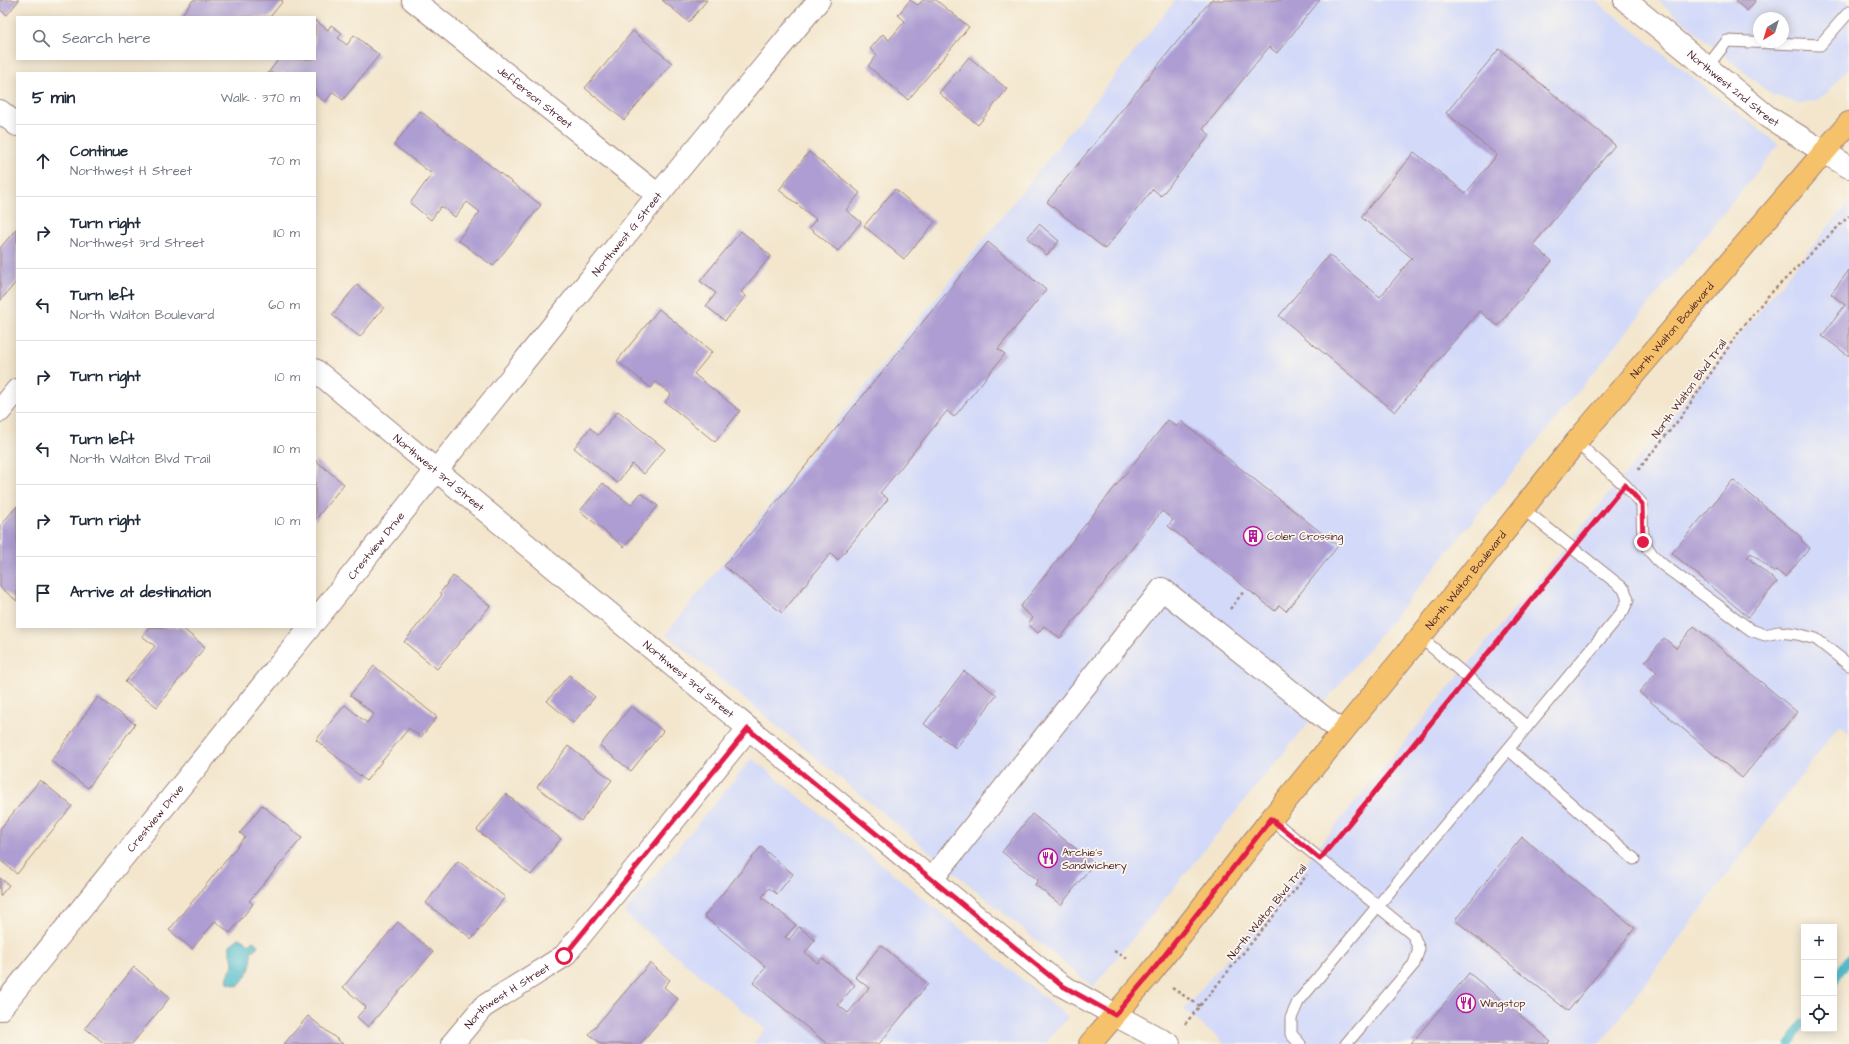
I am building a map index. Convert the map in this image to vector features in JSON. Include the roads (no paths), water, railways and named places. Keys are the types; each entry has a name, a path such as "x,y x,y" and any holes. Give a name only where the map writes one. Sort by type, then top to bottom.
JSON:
{"main road":[{"name":"North Walton Boulevard","path":"1090,1044 1150,974 1271,819 1576,442 1849,123"}],"street":[{"name":"Jefferson Street","path":"413,0 658,195"},
{"name":"Northwest G Street","path":"437,470 658,195 819,0"},
{"name":"Northwest 2nd Street","path":"1625,0 1768,117 1849,167"},
{"path":"0,112 16,125"},
{"name":"Northwest 3rd Street","path":"316,371 748,729 1061,985 1169,1044"},
{"path":"0,411 16,391"},
{"name":"Crestview Drive","path":"316,620 437,470"},
{"path":"932,879 1162,589 1342,732"},
{"name":"Crestview Drive","path":"0,1009 309,628"},
{"name":"Northwest H Street","path":"452,1044 483,1006 564,956 748,729"}],"lane":[{"path":"1707,67 1727,41 1820,45 1849,12"},
{"path":"1576,442 1625,485 1642,504 1643,542 1652,556 1663,565 1751,630 1765,635 1779,632 1797,634 1816,639 1849,665"},
{"path":"1300,1044 1291,1034 1291,1018 1298,1002 1623,611 1628,600 1624,589 1522,508"},
{"path":"1420,636 1527,727"},
{"path":"1508,749 1634,859"},
{"path":"1271,819 1413,936 1419,949 1414,964 1346,1044"}],"water":[{"path":"239,938 245,940 249,944 253,941 258,945 255,950 251,950 251,965 238,986 228,983 228,975 233,964 230,945"}],"waterway":[{"path":"1837,977 1849,959"},
{"path":"1789,1044 1801,1027"}],"place":[{"name":"Coler Crossing","path":"1253,536"},
{"name":"Archie’s Sandwichery","path":"1048,858"},
{"name":"Wingstop","path":"1466,1003"}]}
